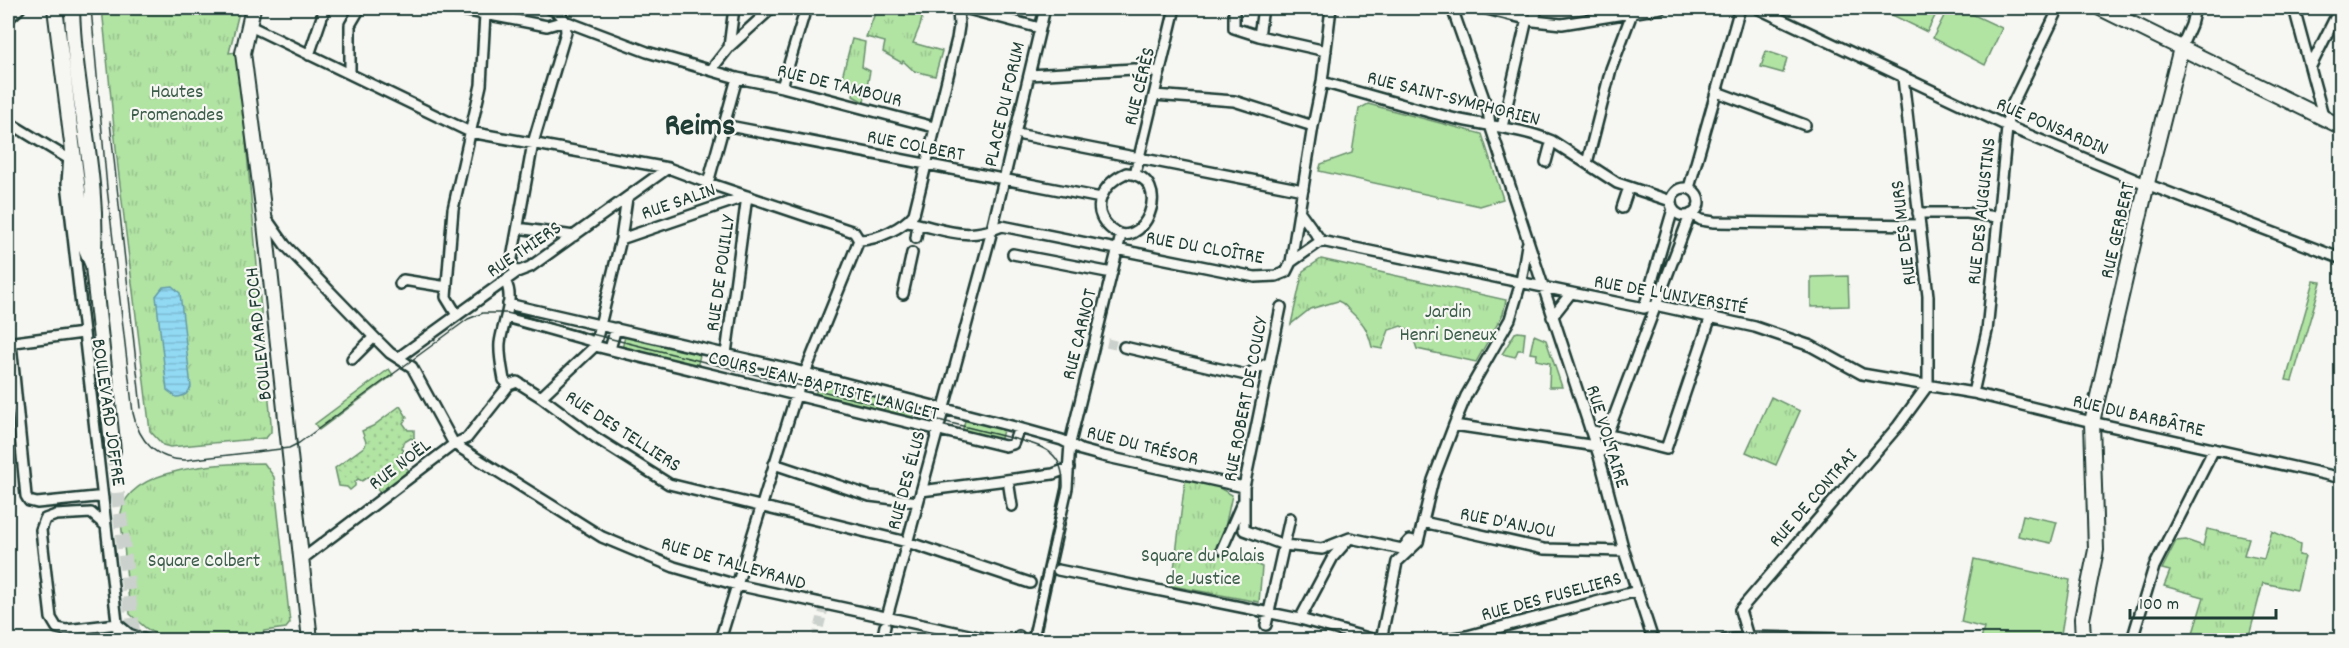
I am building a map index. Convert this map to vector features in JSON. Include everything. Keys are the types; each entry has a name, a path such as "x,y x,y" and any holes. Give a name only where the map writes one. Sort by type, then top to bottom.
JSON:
{"main road":[{"name":"BOULEVARD JOFFRE","path":"55,8 62,73 72,132 84,246 93,266"},
{"name":"BOULEVARD JOFFRE","path":"72,8 92,194 95,248 93,266 113,451"},
{"name":"BOULEVARD FOCH","path":"253,8 243,53 264,215 310,640"},
{"path":"2100,8 2342,127"},
{"name":"RUE GERBERT","path":"2083,640 2082,619 2096,550 2092,422 2146,184 2181,48"}],"street":[{"path":"8,19 20,8"},
{"path":"309,55 325,8"},
{"path":"350,74 350,25 360,8"},
{"path":"453,8 547,26 565,21"},
{"path":"517,272 511,264 533,142 566,32 565,21 560,10 549,8"},
{"path":"729,48 734,8"},
{"path":"711,70 729,48 772,8"},
{"path":"782,87 806,8"},
{"path":"859,240 870,240 908,222 914,214 957,39 958,8"},
{"name":"PLACE DU FORUM","path":"964,8 1040,28 987,248"},
{"path":"1040,28 1045,8"},
{"name":"RUE CÉRÈS","path":"1135,174 1175,8"},
{"path":"1234,8 1234,28 1326,51"},
{"path":"1259,36 1263,8"},
{"path":"1292,262 1322,82 1331,8"},
{"name":"RUE VOLTAIRE","path":"1452,8 1488,110 1490,125 1597,451 1624,550 1653,640"},
{"path":"1483,8 1531,20 1562,24 1634,10 1661,8"},
{"path":"1502,127 1531,20 1537,8"},
{"path":"1689,189 1740,8"},
{"name":"RUE PONSARDIN","path":"1757,8 2007,126 2146,184 2342,259"},
{"name":"RUE DES AUGUSTINS","path":"1973,393 1987,331 1997,217 2010,109 2060,8"},
{"path":"2181,48 2191,25 2195,8"},
{"path":"2294,8 2325,119"},
{"path":"2311,66 2340,8"},
{"path":"1587,163 1611,69 1634,10"},
{"path":"457,315 446,297 453,209 481,85 485,14"},
{"name":"RUE DE TAMBOUR","path":"565,21 647,52 737,78 782,87 934,127"},
{"path":"249,25 470,132 668,168 854,232 859,240"},
{"path":"1029,75 1134,69 1160,72"},
{"path":"708,183 737,78"},
{"name":"RUE DES MURS","path":"1903,78 1928,296 1928,385"},
{"name":"RUE SAINT-SYMPHORIEN","path":"1322,82 1452,118 1502,127 1552,141 1617,183 1672,205"},
{"path":"1717,92 1804,125"},
{"path":"1154,95 1234,102 1313,126"},
{"path":"8,122 69,159"},
{"name":"RUE COLBERT","path":"724,125 1101,198"},
{"path":"72,132 67,183 83,333"},
{"path":"1022,135 1303,190"},
{"path":"1546,162 1550,147"},
{"name":"RUE THIERS","path":"398,358 517,272 530,267 668,168"},
{"path":"1126,173 1135,174 1144,179 1150,187 1151,211 1146,222 1138,230 1121,235 1107,226 1102,217 1101,198 1110,181 1126,173"},
{"path":"1454,425 1597,451 1691,215 1698,208 1699,198 1689,189 1677,190 1644,308"},
{"path":"1622,208 1627,193"},
{"name":"RUE DE POUILLY","path":"726,354 747,196"},
{"name":"RUE SALIN","path":"621,239 747,196"},
{"path":"541,397 595,344 621,239 627,198"},
{"path":"1672,205 1681,215 1691,215 1701,220 1714,222 1920,225"},
{"path":"1292,262 1321,241 1300,212"},
{"path":"1918,213 1967,213 1997,217"},
{"name":"RUE DE TALLEYRAND","path":"264,215 285,245 374,338 412,367 454,444 602,537 674,567 737,585 886,621 992,640"},
{"path":"908,222 973,235 992,230"},
{"path":"916,238 918,224"},
{"name":"RUE DU CLOÎTRE","path":"992,230 1002,226 1255,277 1276,276 1286,272 1292,262"},
{"path":"518,228 574,236"},
{"name":"RUE CARNOT","path":"1033,640 1053,569 1067,488 1070,443 1101,342 1112,273 1121,235"},
{"path":"720,640 804,373 859,240"},
{"name":"RUE DE L'UNIVERSITÉ","path":"1321,241 1644,308 1655,305 1711,316 1755,327 1811,346 1862,374 1928,385"},
{"name":"RUE VOLTAIRE","path":"1418,542 1433,480 1454,425 1466,396 1510,319 1521,282 1528,242"},
{"path":"266,245 285,245"},
{"path":"987,248 998,250"},
{"name":"RUE DES ÉLUS","path":"882,640 987,248"},
{"path":"903,294 912,254"},
{"path":"1013,254 1112,273"},
{"path":"400,284 403,280 447,287"},
{"path":"506,283 508,304 500,344 504,380 509,385"},
{"path":"1552,317 1571,293"},
{"name":"COURS JEAN-BAPTISTE LANGLET","path":"508,304 804,373 1070,443"},
{"name":"RUE ROBERT DE COUCY","path":"1281,307 1244,487 1244,530 1284,545"},
{"path":"1590,430 1666,449 1711,316"},
{"name":"COURS JEAN-BAPTISTE LANGLET","path":"506,317 610,349 795,399 1005,447 1013,444 1019,428"},
{"path":"610,349 616,328"},
{"name":"BOULEVARD JOFFRE","path":"103,498 96,496 37,503 29,501 26,496 11,344 14,342 83,333 103,498 119,640"},
{"path":"352,359 374,338"},
{"path":"1127,348 1246,375 1270,362"},
{"name":"RUE DES TELLIERS","path":"509,385 517,382 596,438 669,484 907,542 1030,583"},
{"name":"RUE NOËL","path":"301,560 454,444 467,438 509,385"},
{"name":"RUE DU BARBÂTRE","path":"1928,385 1973,393 2342,478"},
{"name":"RUE DE CONTRAI","path":"1752,638 1740,609 1898,426 1928,385"},
{"name":"RUE DU TRÉSOR","path":"1070,443 1084,451 1244,487"},
{"path":"2132,640 2154,567 2214,449"},
{"path":"774,464 870,496 918,502"},
{"path":"921,490 1058,473 1069,468"},
{"path":"1008,480 1012,506"},
{"path":"1222,549 1244,498"},
{"path":"106,526 91,513 45,519 41,530 51,618 57,628 66,630 117,624 141,640"},
{"path":"1266,625 1290,518"},
{"name":"RUE D'ANJOU","path":"1423,522 1544,549 1624,550"},
{"path":"1284,545 1322,549 1350,538 1402,549 1410,540 1418,542"},
{"path":"1300,619 1333,557 1350,538"},
{"path":"1381,640 1397,562 1418,542"},
{"path":"1053,569 1269,612 1375,640"},
{"name":"RUE DES FUSELIERS","path":"1439,640 1467,636 1637,591"},
{"path":"1725,640 1752,638 1889,640"}],"green space":[{"name":"Hautes Promenades","path":"102,8 240,8 229,53 238,52 271,423 271,432 266,438 170,447 163,445 150,431 118,168"},
{"path":"877,8 913,8 924,11 913,43 942,51 935,76 914,71 903,61 902,63 883,52 885,42 866,37"},
{"path":"1891,8 1939,8 1927,32 1888,13"},
{"path":"1948,8 1959,8 2002,28 1985,65 1933,38"},
{"path":"852,39 865,42 862,67 870,71 864,102 853,96 855,84 842,77"},
{"path":"1766,51 1787,58 1783,73 1761,67"},
{"path":"1368,104 1482,134 1503,199 1480,206 1319,171 1321,164 1352,153 1359,109"},
{"name":"Jardin Henri Deneux","path":"1321,259 1506,300 1503,314 1476,362 1417,349 1411,331 1401,326 1389,330 1382,349 1372,347 1362,323 1338,301 1310,309 1291,324 1303,271"},
{"path":"1848,276 1849,306 1811,307 1811,277"},
{"path":"2314,281 2321,282 2292,381 2286,380"},
{"path":"626,332 701,351 697,367 622,349"},
{"path":"1515,333 1525,333 1523,350 1518,350 1515,357 1502,354"},
{"path":"1534,335 1546,340 1562,387 1549,387 1550,363 1536,360 1537,354 1530,353"},
{"path":"389,369 393,375 319,430 315,424"},
{"path":"819,380 917,404 913,420 815,396"},
{"path":"1771,397 1800,411 1776,465 1746,452"},
{"path":"400,406 407,417 403,423 408,430 414,430 414,440 411,438 403,443 404,451 398,456 409,471 380,493 368,477 362,481 358,479 350,490 339,486 335,468 365,446 362,431 373,426"},
{"path":"966,416 1004,426 1000,442 962,433"},
{"name":"Square Colbert","path":"264,463 274,477 290,623 286,628 264,631 258,637 248,640 245,640 241,633 196,640 174,639 163,637 146,628 130,614 121,525 121,513 128,497 141,485 160,476 182,470 227,464"},
{"name":"Square du Palais de Justice","path":"1205,480 1232,495 1225,527 1224,549 1262,567 1259,602 1172,586 1185,481 1204,482"},
{"path":"2023,515 2057,522 2051,543 2018,536"},
{"path":"2207,529 2249,538 2244,555 2264,559 2272,531 2300,544 2299,555 2305,556 2297,590 2263,583 2248,640 2222,640 2193,633 2204,597 2164,586 2170,571 2162,569 2176,541 2186,540 2203,546"},
{"path":"1974,559 2070,580 2060,640 1981,640 1984,628 1961,622"}],"water":[{"path":"172,286 180,293 191,387 186,394 176,397 167,390 156,296 163,287"}],"tunnel":[{"path":"1107,343 1124,347"},
{"path":"113,451 134,640"},
{"path":"816,640 825,605"}],"tram line":[{"path":"91,8 107,188 133,413 144,440 158,453 166,457 186,460 289,448 468,319 483,313 507,313 1044,448 1051,453 1060,466 1063,487 1027,640"},
{"path":"110,122 141,408"},
{"path":"1038,640 1064,517"}],"district":[{"name":"Reims","path":"700,123"}]}
